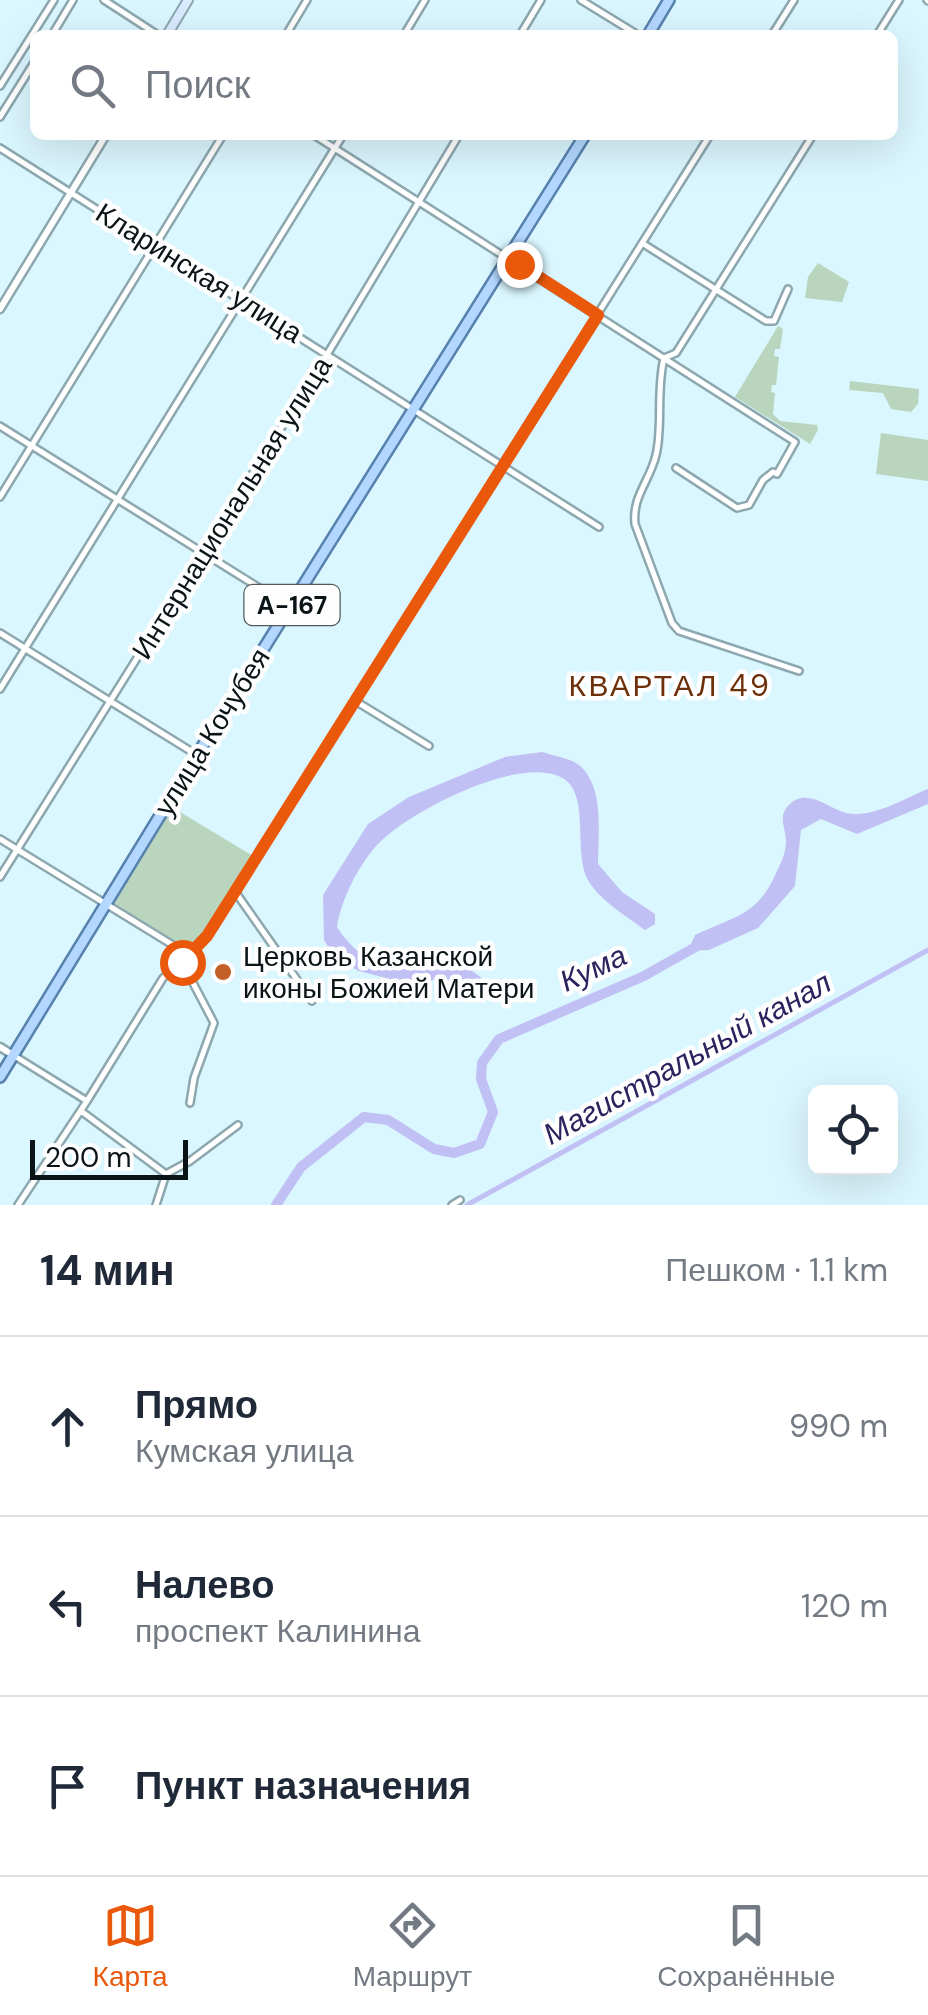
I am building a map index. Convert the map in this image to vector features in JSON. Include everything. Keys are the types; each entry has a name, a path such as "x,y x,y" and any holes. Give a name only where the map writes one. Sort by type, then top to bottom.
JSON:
{"main road":[{"path":"170,30 188,0"},
{"path":"651,30 669,0"},
{"name":"улица Кочубея","path":"0,1077 583,140"}],"street":[{"path":"35,30 54,0"},
{"path":"55,30 74,0"},
{"path":"104,0 150,30"},
{"path":"289,30 308,0"},
{"path":"407,30 425,0"},
{"path":"523,30 541,0"},
{"path":"581,0 630,30"},
{"path":"775,30 794,0"},
{"path":"880,30 899,0"},
{"path":"0,86 30,38"},
{"path":"0,118 30,70"},
{"path":"0,310 103,140"},
{"path":"0,497 220,140"},
{"path":"322,140 794,442 777,474 773,472 763,480 750,505 737,508 676,468"},
{"path":"0,689 339,140"},
{"name":"Интернациональная улица","path":"0,878 456,140"},
{"path":"18,1205 88,1101 163,978 207,936 707,140"},
{"path":"664,358 676,352 810,140"},
{"name":"Кларинская улица","path":"0,148 599,527"},
{"path":"642,243 766,321 774,320 788,289"},
{"path":"664,358 657,402 657,452 634,509 672,623 679,631 799,671"},
{"path":"0,426 291,607"},
{"path":"0,633 197,755"},
{"path":"357,702 429,746"},
{"path":"0,839 189,955"},
{"path":"235,892 312,1001"},
{"path":"182,962 214,1023 194,1078 190,1103"},
{"path":"0,1047 88,1101"},
{"path":"80,1111 166,1174"},
{"path":"156,1205 166,1174 238,1125"},
{"path":"452,1205 460,1200"}],"green space":[{"path":"818,263 849,282 842,302 805,298 808,277"},
{"path":"778,326 783,329 780,349 775,349 774,356 779,357 776,385 772,385 771,392 775,393 773,414 780,421 817,425 810,444 735,397"},
{"path":"850,381 919,389 918,404 911,412 891,409 883,393 849,390"},
{"path":"881,433 928,440 928,481 876,474"},
{"path":"170,806 253,856 204,933 186,950 110,903"}],"water":[{"path":"542,752 575,763 587,774 598,811 598,864 622,892 655,914 655,924 645,930 606,901 588,880 577,798 572,787 564,779 545,773 521,773 466,790 392,832 370,853 357,873 337,927 356,950 383,966 435,958 460,964 489,984 488,998 476,999 468,983 440,978 413,985 359,971 336,960 324,940 323,895 368,824 409,797 505,757"},
{"path":"928,789 928,804 857,834 821,819 801,830 795,886 758,928 709,950 688,951 695,935 744,913 770,886 784,853 783,814 796,800 810,798 856,814 877,810"}],"waterway":[{"name":"Кума","path":"276,1205 301,1167 364,1117 388,1120 434,1149 454,1153 480,1144 493,1112 481,1079 482,1063 499,1039 644,976 699,945"},
{"name":"Магистральный канал","path":"467,1205 928,950"}],"place":[{"name":"Церковь Казанской иконы Божией Матери","path":"223,972"}],"district":[{"name":"КВАРТАЛ 49","path":"670,685"}],"route":[{"path":"182,962 207,936 598,315 519,264"}]}
